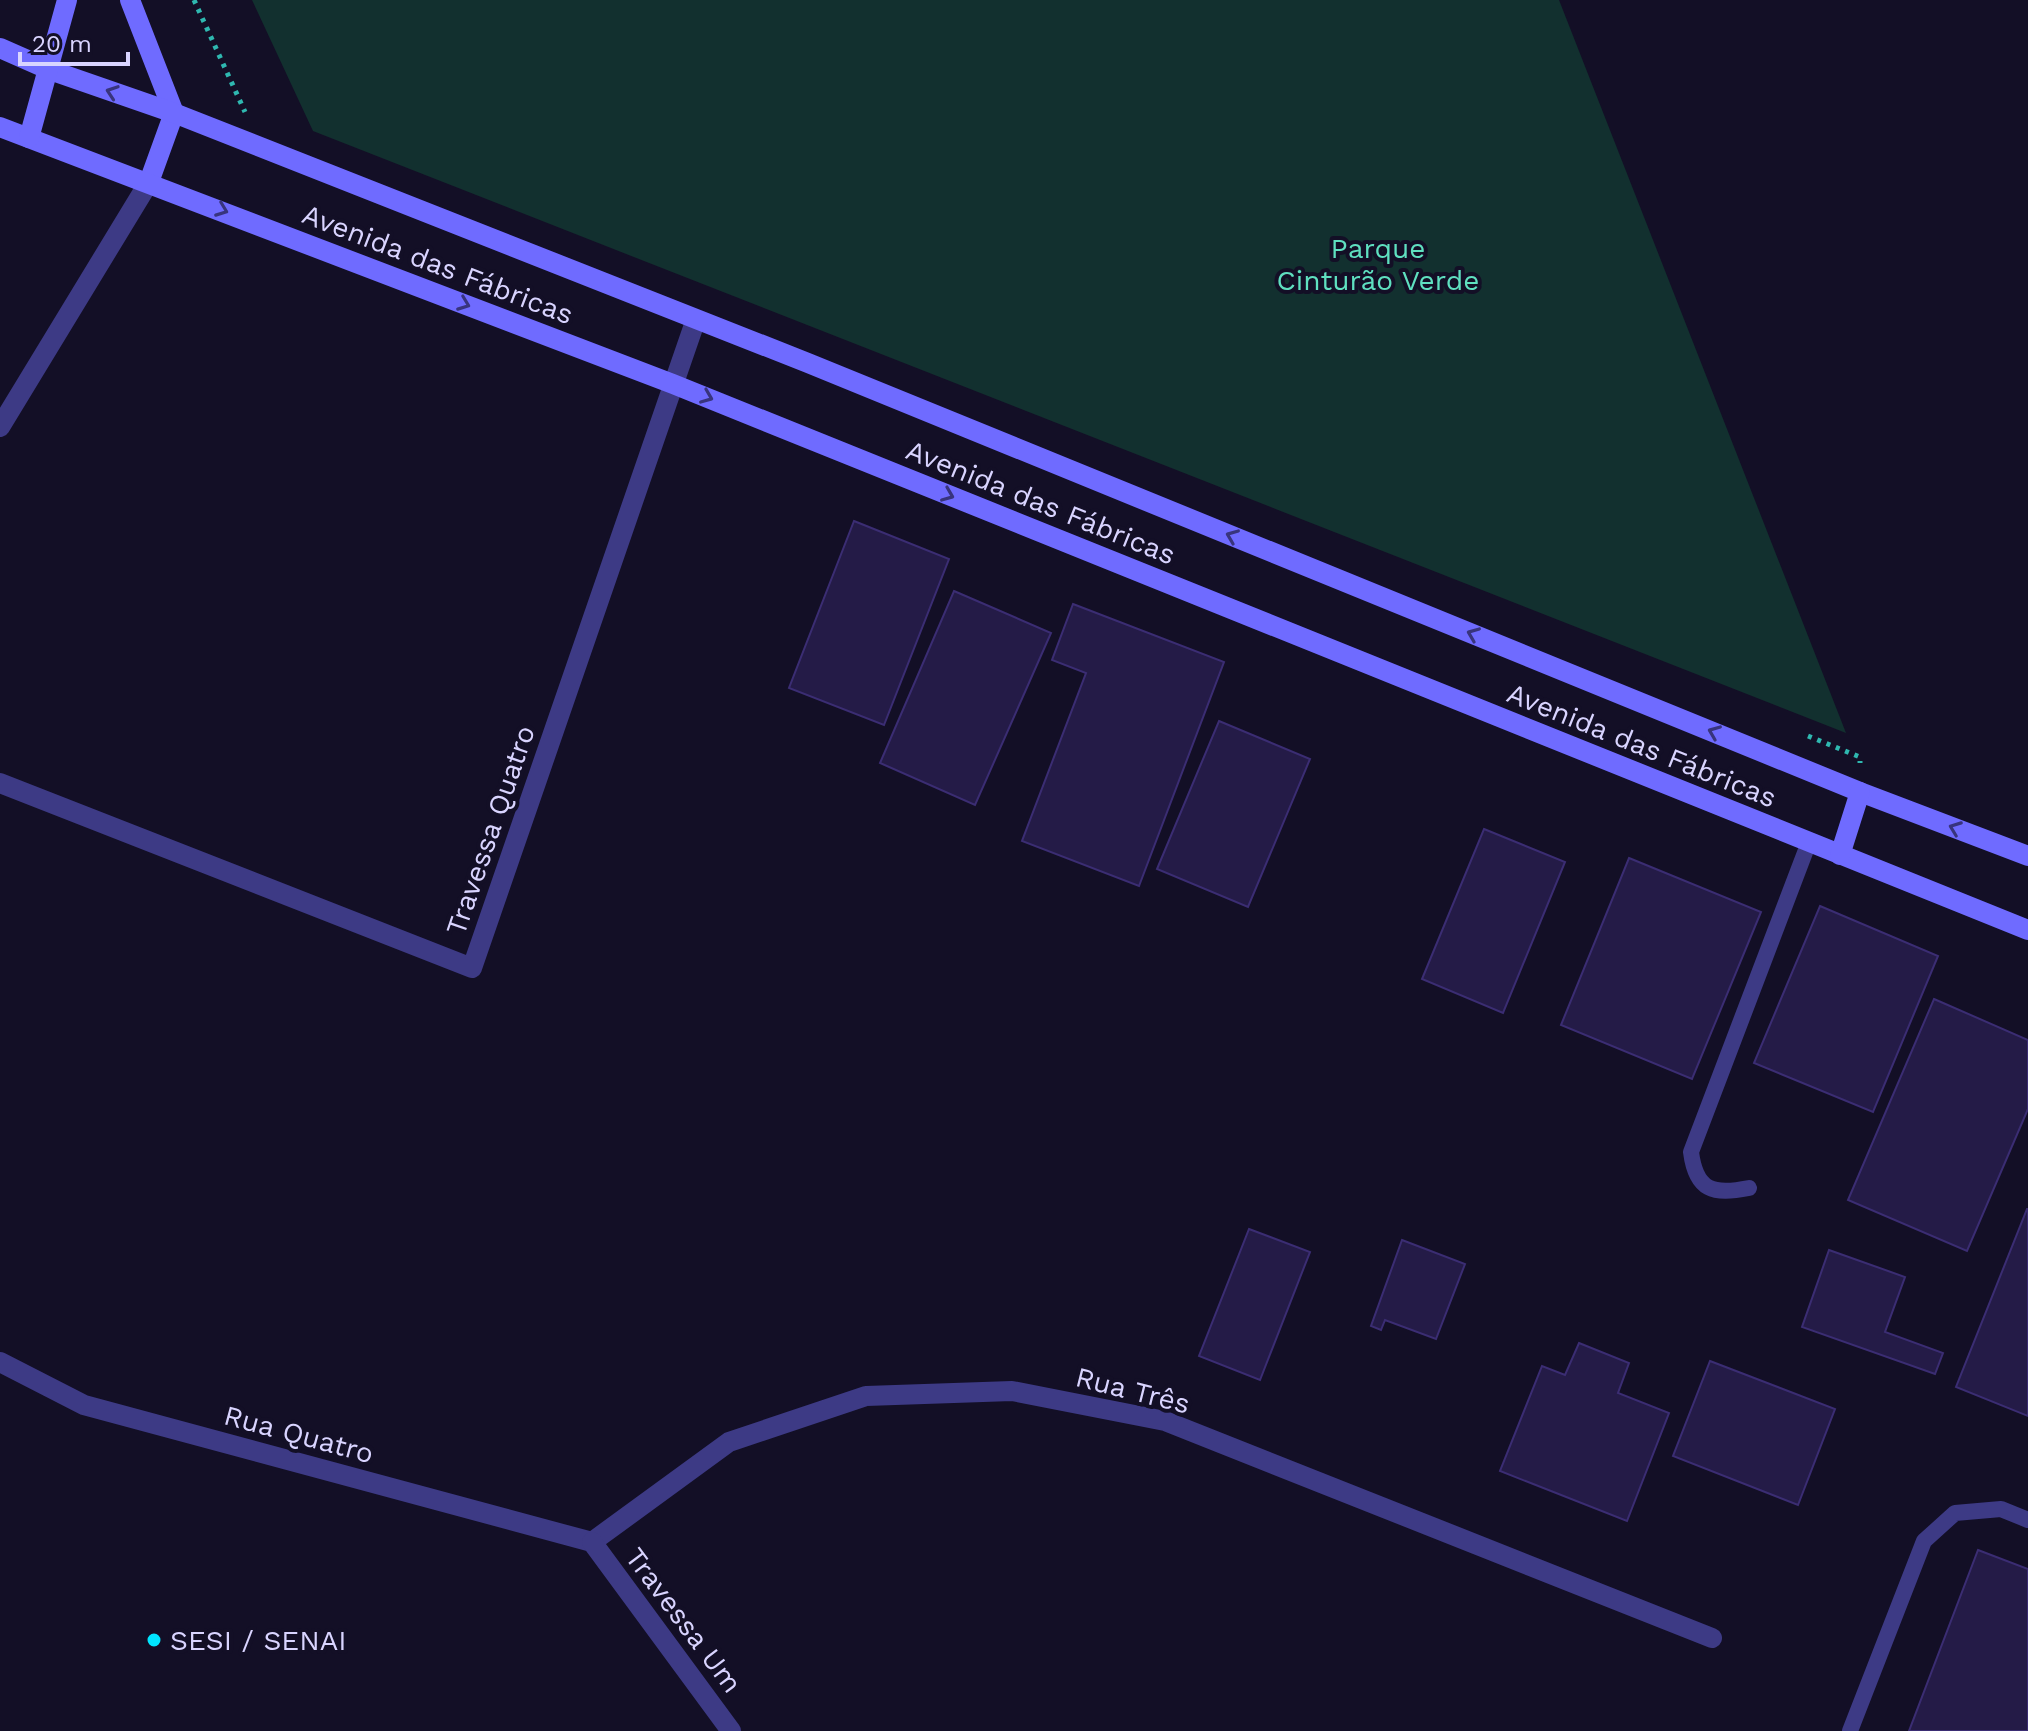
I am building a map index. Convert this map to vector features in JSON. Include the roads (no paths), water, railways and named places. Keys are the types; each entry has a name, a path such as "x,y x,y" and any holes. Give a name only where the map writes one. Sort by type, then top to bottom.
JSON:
{"street":[{"path":"29,138 67,0"},
{"path":"0,427 149,182 174,113 130,0"},
{"name":"Avenida das Fábricas","path":"0,48 50,70 174,113 695,322 808,363 1860,792 2028,856"},
{"name":"Avenida das Fábricas","path":"0,127 673,384 2028,930"},
{"name":"Travessa Quatro","path":"0,783 472,968 695,322"},
{"path":"1840,855 1860,792"},
{"name":"Rua Quatro","path":"0,1362 84,1405 592,1542"},
{"name":"Rua Três","path":"592,1542 729,1442 866,1396 1012,1391 1165,1421 1712,1638"},
{"name":"Travessa Um","path":"592,1542 731,1731"}],"lane":[{"path":"1749,1188 1725,1193 1704,1185 1694,1174 1691,1152 1809,842"},
{"path":"1850,1731 1924,1541 1955,1513 2001,1509 2028,1520"}],"place":[{"name":"SESI / SENAI","path":"154,1640"}],"park label":[{"name":"Parque Cinturão Verde","path":"1378,264"}]}
